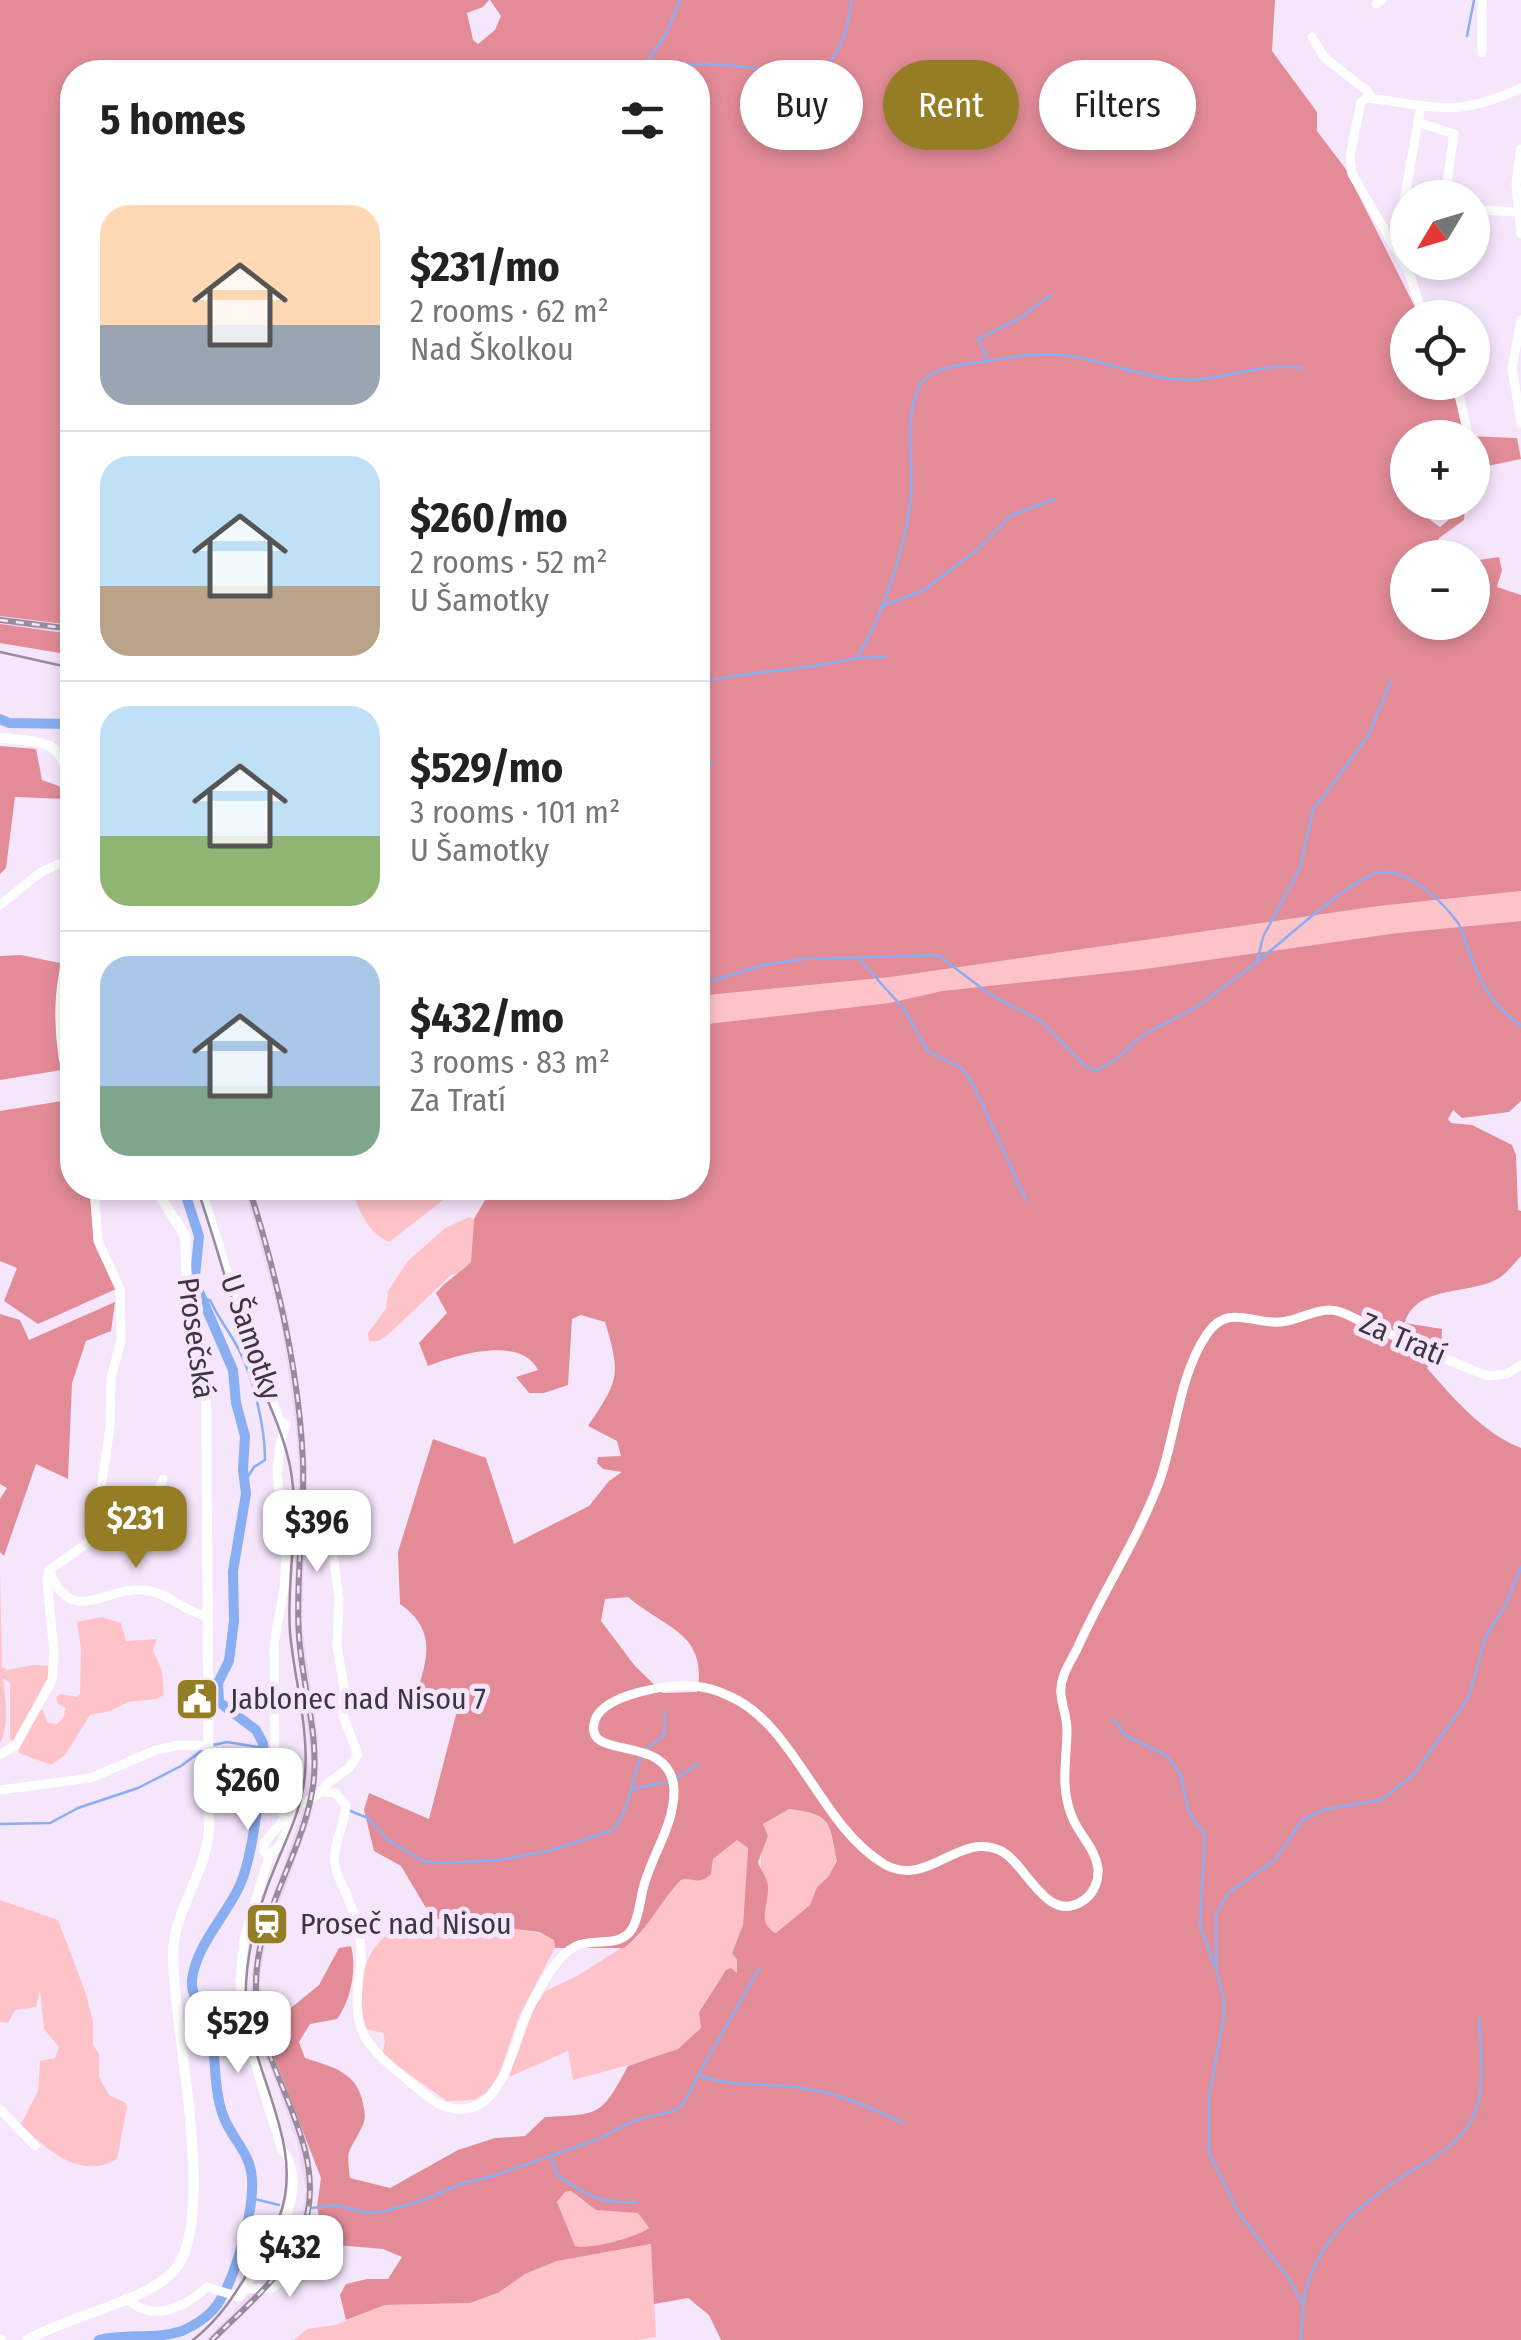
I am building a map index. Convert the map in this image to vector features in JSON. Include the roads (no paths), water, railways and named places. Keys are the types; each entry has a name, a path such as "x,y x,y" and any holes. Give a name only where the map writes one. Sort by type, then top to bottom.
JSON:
{"main road":[{"path":"0,738 39,741 54,747 60,756"},
{"name":"Prosečská","path":"27,2340 126,2298 171,2274 184,2252 188,2232 195,2171 194,2134 184,2084 173,1942 208,1842 206,1368 188,1283 185,1236 162,1200"}],"street":[{"path":"1482,0 1482,53"},
{"path":"1312,38 1324,56 1372,98"},
{"path":"1418,300 1409,272 1350,165 1361,102 1372,98 1452,109 1475,107 1521,88"},
{"path":"1409,180 1421,106"},
{"path":"1417,122 1454,134 1448,180"},
{"path":"1521,149 1516,184 1521,234"},
{"path":"1490,212 1519,212"},
{"path":"1382,226 1390,221"},
{"path":"1521,320 1512,368 1521,423"},
{"path":"0,905 41,872 60,863"},
{"path":"0,1755 16,1746 52,1680 54,1654 47,1581 50,1570 89,1540 96,1522 110,1427 111,1378 121,1341 122,1303 120,1289 98,1241 95,1200"},
{"name":"U Šamotky","path":"205,1200 260,1376 280,1421 286,1424 278,1463 286,1558 274,1644 272,1782 284,1820 264,1843 269,1857"},
{"name":"Za Tratí","path":"322,1792 336,1794 346,1805 334,1857 360,1935 362,1962 356,1994 360,2026 378,2056 434,2101 463,2109 489,2098 500,2084 532,2003 566,1953 583,1943 617,1940 635,1924 674,1795 671,1774 652,1753 606,1746 596,1737 593,1725 598,1712 618,1699 666,1686 696,1686 746,1705 762,1717 853,1840 892,1868 924,1869 972,1846 984,1846 1007,1854 1033,1886 1054,1903 1075,1905 1094,1889 1098,1870 1089,1844 1074,1822 1064,1786 1067,1727 1060,1689 1156,1488 1186,1386 1208,1333 1228,1316 1282,1323 1326,1310 1404,1338 1477,1372 1500,1377 1521,1365"},
{"path":"96,1522 113,1512 146,1505 156,1496 162,1479"},
{"path":"310,1495 333,1554 339,1598 337,1646 344,1686 343,1716 358,1754 353,1764 322,1792"},
{"path":"50,1570 69,1600 88,1602 145,1589 164,1594 192,1613 206,1616"},
{"path":"0,1790 91,1778 156,1750 180,1745 207,1746"},
{"path":"208,1781 272,1782"},
{"name":"U Šamotky","path":"238,2294 278,2236 292,2182 291,2162 281,2148 246,2038 240,2002 244,1938 269,1857 282,1842 298,1804 322,1792"},
{"path":"0,2109 35,2146"},
{"path":"126,2298 147,2312 170,2311 206,2287 238,2294 271,2288 313,2264 329,2261"}],"waterway":[{"path":"648,60 666,34 680,0"},
{"path":"710,65 811,72 837,52 852,0"},
{"path":"1467,36 1474,0"},
{"path":"987,358 978,339 1020,318 1051,295"},
{"path":"710,681 856,658 884,602 899,555 911,493 910,425 914,399 930,375 964,364 1041,354 1077,357 1146,375 1190,380 1270,367 1302,368"},
{"path":"880,607 924,590 978,549 1010,516 1054,499"},
{"path":"856,658 885,657"},
{"path":"710,981 763,965 803,959 938,955 988,993 1041,1021 1086,1067 1097,1070 1114,1061 1143,1035 1198,1006 1257,962 1263,937 1300,868 1313,810 1368,736 1391,681"},
{"path":"0,719 9,723 60,724"},
{"path":"1257,962 1354,884 1382,872 1392,873 1425,889 1452,915 1483,985 1502,1010 1521,1026"},
{"path":"861,961 903,1008 928,1051 962,1068 1026,1200"},
{"path":"99,2340 172,2334 210,2313 235,2267 252,2193 248,2162 220,2107 211,2027 192,1988 199,1955 245,1872 264,1758 263,1743 256,1730 219,1702 218,1683 229,1661 234,1621 233,1571 246,1494 245,1436 233,1370 197,1287 199,1236 187,1200"},
{"path":"203,1300 210,1300 239,1350 258,1404 265,1460 254,1467 245,1481"},
{"path":"1301,2340 1303,2305 1290,2280 1238,2212 1209,2153 1209,2096 1224,2017 1216,1969 1216,1914 1228,1893 1275,1860 1302,1820 1326,1809 1381,1800 1413,1775 1468,1699 1486,1636 1505,1606 1521,1567"},
{"path":"646,1750 664,1735 666,1711"},
{"path":"1114,1720 1126,1736 1166,1755 1180,1773 1189,1813 1205,1835 1200,1926 1215,1966"},
{"path":"213,1745 227,1742 264,1748"},
{"path":"0,1824 50,1823 78,1808 138,1788 181,1766 205,1748"},
{"path":"348,1810 368,1818 388,1840 423,1861 498,1860 549,1851 613,1830 627,1804 641,1756"},
{"path":"674,1779 698,1764"},
{"path":"631,1789 667,1782"},
{"path":"698,2075 759,1969"},
{"path":"1303,2305 1316,2263 1341,2227 1373,2197 1446,2149 1468,2126 1481,2081 1479,2018"},
{"path":"600,2138 632,2122 680,2107 698,2075 726,2082 799,2087 826,2093 903,2123"},
{"path":"312,2208 335,2205 369,2213 385,2211 596,2140"},
{"path":"551,2155 557,2175 585,2193 603,2200 636,2202"},
{"path":"251,2198 279,2205"}],"tram line":[{"path":"0,652 60,665"},
{"path":"193,2340 227,2305 268,2242 286,2189 281,2130 254,2043 246,1984 260,1909 301,1799 306,1756 290,1632 294,1507 290,1466 201,1200"}],"railway":[{"path":"0,620 60,628"},
{"path":"212,2340 269,2284 292,2252 307,2216 310,2187 307,2158 267,2046 256,1989 263,1937 308,1812 315,1767 299,1636 301,1427 292,1358 253,1200"}],"place":[{"name":"Jablonec nad Nisou 7","path":"197,1699"},
{"name":"Proseč nad Nisou","path":"267,1924"}]}
